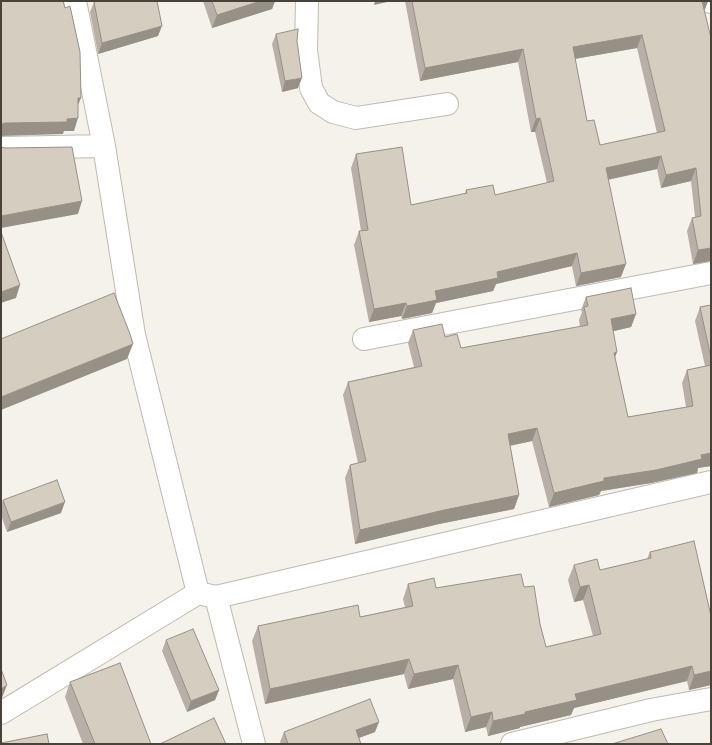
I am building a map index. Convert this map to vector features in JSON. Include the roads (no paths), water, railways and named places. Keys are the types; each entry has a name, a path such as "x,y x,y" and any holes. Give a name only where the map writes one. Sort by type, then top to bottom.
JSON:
{"street":[{"path":"75,1 104,146 134,335 207,595 254,744"},
{"path":"308,1 306,50 311,88 319,103 333,112 356,118 448,104"},
{"path":"1,148 104,146"},
{"path":"364,339 711,273"},
{"path":"1,712 207,595 711,482"},
{"path":"512,744 651,710 711,699"}]}
